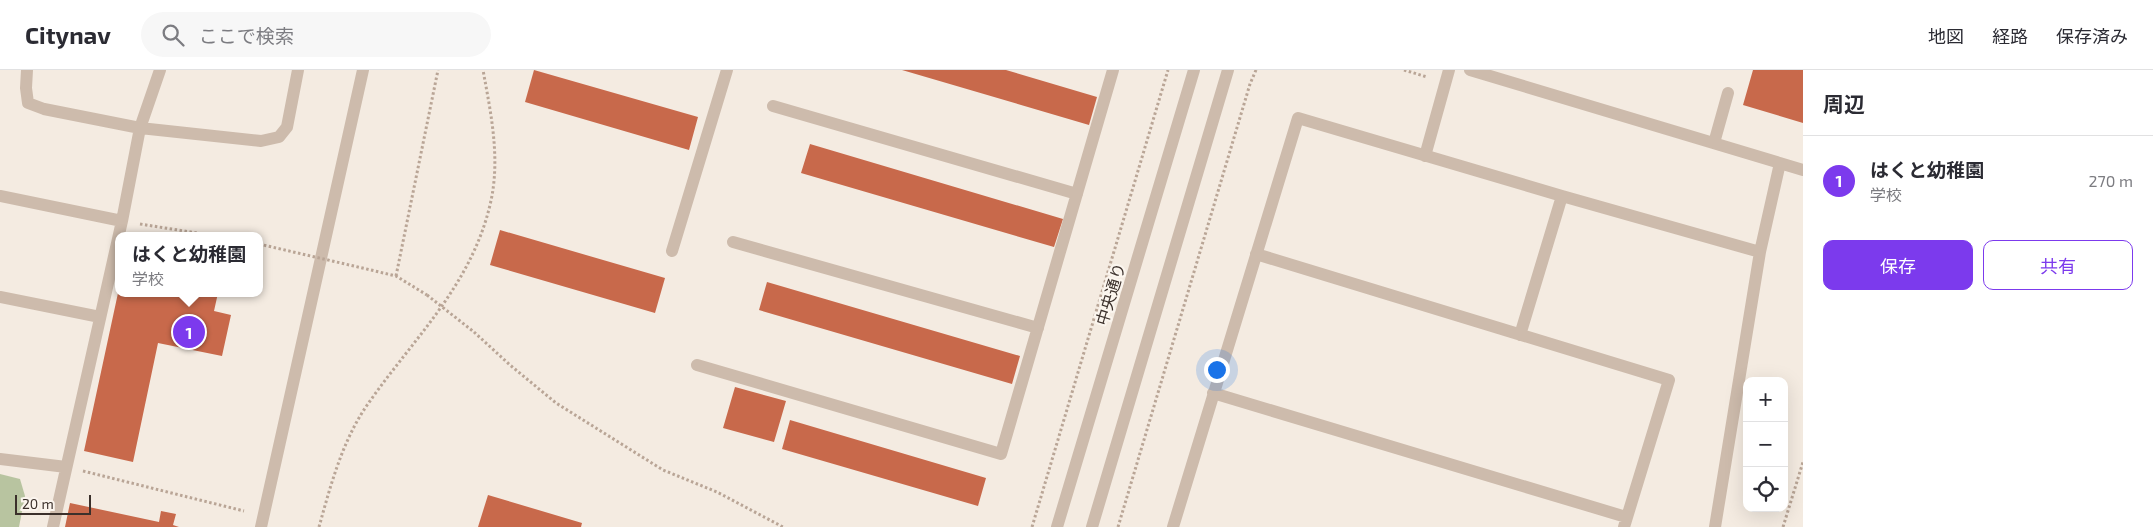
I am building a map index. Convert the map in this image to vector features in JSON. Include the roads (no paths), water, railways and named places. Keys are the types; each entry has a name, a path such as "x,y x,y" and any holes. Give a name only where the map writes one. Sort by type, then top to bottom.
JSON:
{"street":[{"path":"27,70 26,88 28,103 44,109 140,128 261,141 279,136 287,127 298,70"},
{"path":"120,232 140,128 160,70"},
{"path":"261,527 363,70"},
{"path":"672,251 727,70"},
{"path":"697,365 1001,454 1113,70"},
{"name":"中央通り","path":"1057,527 1194,70"},
{"path":"1092,527 1228,70"},
{"path":"1425,156 1449,70"},
{"path":"1470,70 1803,170"},
{"path":"1714,143 1728,93"},
{"path":"773,106 1077,194"},
{"path":"1174,527 1213,393 1298,118 1760,252"},
{"path":"1715,527 1760,252 1780,163"},
{"path":"0,196 122,221"},
{"path":"1520,335 1562,196"},
{"path":"733,242 1038,328"},
{"path":"53,527 115,252"},
{"path":"1213,393 1625,522 1668,380 1256,254"},
{"path":"0,297 100,318"},
{"path":"0,460 66,467"}],"place":[{"name":"はくと幼稚園","path":"189,332"}]}
